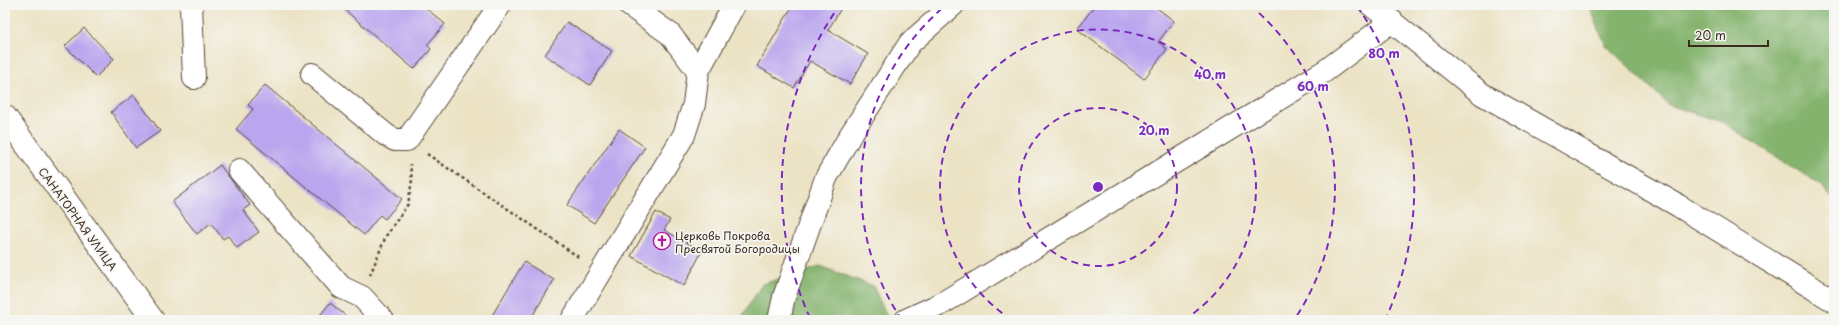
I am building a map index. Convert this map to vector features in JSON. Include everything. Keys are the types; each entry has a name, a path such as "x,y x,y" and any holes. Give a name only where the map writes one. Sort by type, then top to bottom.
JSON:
{"street":[{"path":"191,5 194,78"},
{"path":"312,74 386,135 395,140 407,140 500,5"},
{"path":"629,5 670,34 698,71"},
{"path":"572,320 684,135 694,104 698,71 734,5"},
{"path":"779,320 784,297 826,178 910,43 953,5"},
{"path":"1371,5 1482,94 1679,206 1834,301"},
{"path":"906,320 941,304 1326,71 1392,21"},
{"name":"САНАТОРНАЯ УЛИЦА","path":"5,116 153,320"},
{"path":"239,170 341,287 362,297 383,320"}],"path":[{"path":"407,140 601,272"},
{"path":"362,297 386,236 408,204 412,180 407,140"}],"green space":[{"path":"1589,5 1834,5 1834,201 1821,185 1722,122 1669,105 1605,44"},
{"path":"820,266 873,286 889,320 740,320 762,284"}],"building":[{"path":"339,5 422,5 445,24 427,45 431,49 414,69"},
{"path":"793,5 843,5 828,30 868,54 850,84 810,61 794,88 757,66"},
{"path":"1095,5 1153,5 1174,21 1158,42 1167,49 1144,79 1077,29"},
{"path":"567,22 612,51 590,85 545,55"},
{"path":"84,28 114,59 96,77 65,46"},
{"path":"265,85 402,199 385,219 380,215 364,235 236,129 253,109 248,105"},
{"path":"134,95 160,131 136,148 111,112"},
{"path":"619,129 645,147 594,223 567,205"},
{"path":"220,165 250,205 243,210 259,232 237,248 228,236 223,239 211,223 197,234 172,202"},
{"name":"Церковь Покрова Пресвятой Богородицы","path":"656,212 670,220 664,230 702,251 684,286 631,256"},
{"path":"524,262 554,280 530,320 496,320 491,317"},
{"path":"330,303 351,320 316,320"}],"place":[{"name":"Церковь Покрова Пресвятой Богородицы","path":"662,241"}]}
